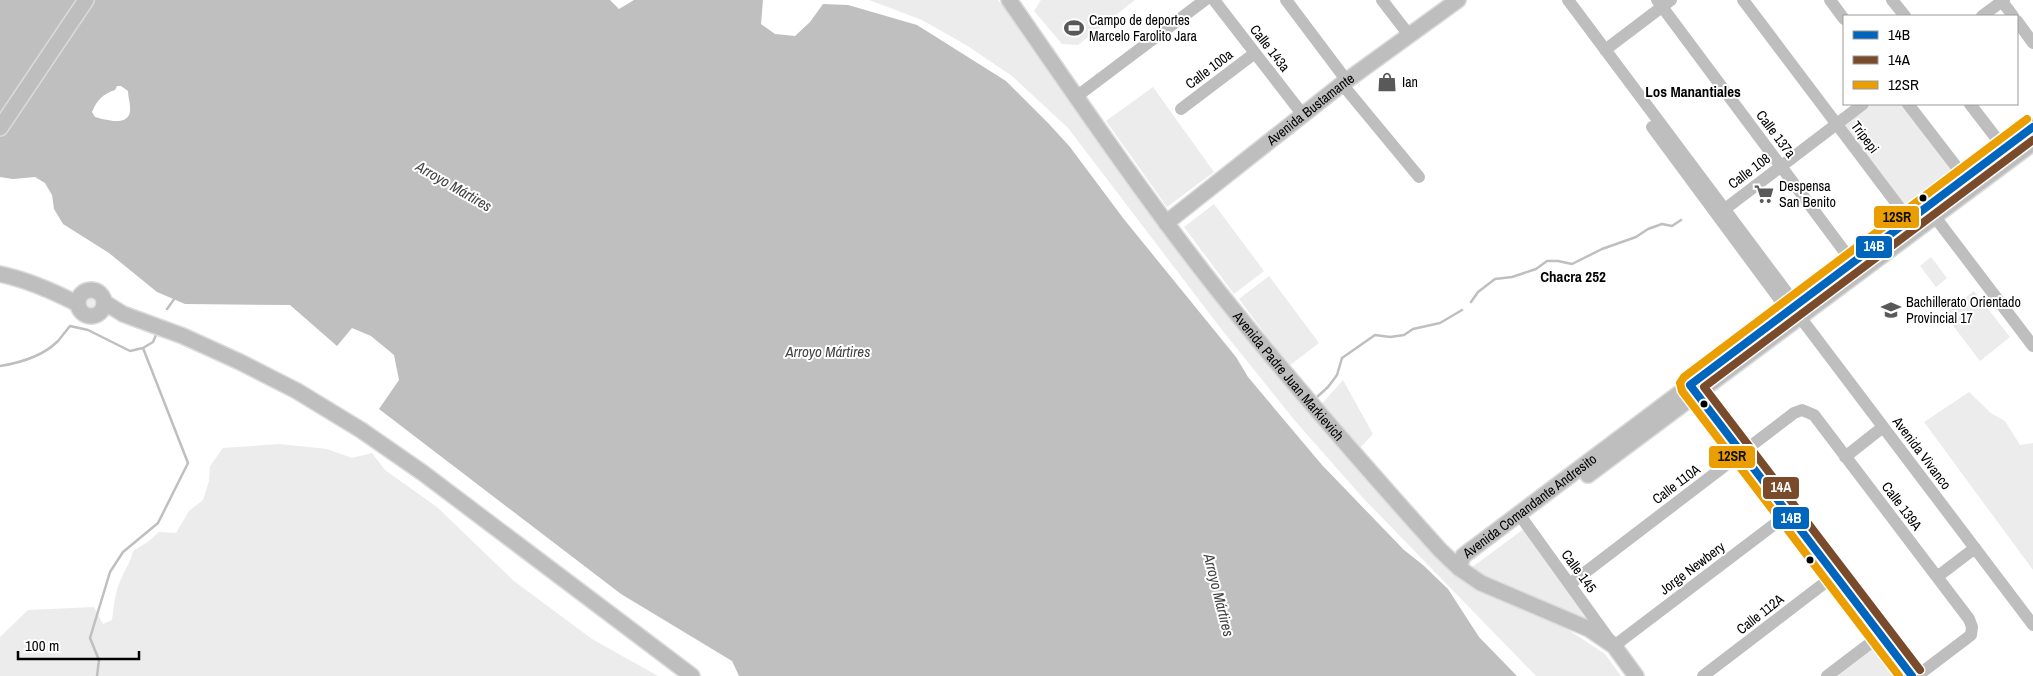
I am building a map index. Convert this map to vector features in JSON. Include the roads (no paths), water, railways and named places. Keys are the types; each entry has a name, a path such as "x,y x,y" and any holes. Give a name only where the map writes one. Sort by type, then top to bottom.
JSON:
{"main road":[{"path":"0,128 86,0"},
{"name":"Avenida Padre Juan Markievich","path":"1009,0 1166,223 1232,309 1296,386 1433,543 1459,568 1481,583 1589,629 1614,646 1636,676"},
{"name":"Avenida Bustamante","path":"1166,223 1344,83 1458,0"},
{"name":"Avenida Comandante Andresito","path":"1793,308 1935,217 2008,154 2033,127"},
{"name":"Avenida Comandante Andresito","path":"1459,568 1469,563 1522,518 1694,389 1793,308 1965,178 2008,154 2033,144"},
{"path":"0,274 22,279 80,299"},
{"path":"87,290 95,290 101,295 102,307 93,316 85,314 80,299 87,290"},
{"path":"102,307 183,336 240,362 296,390 361,430 423,473 692,676"}],"street":[{"path":"1076,97 1205,0"},
{"name":"Calle 143a","path":"1214,0 1303,115"},
{"path":"1286,0 1344,83 1419,177"},
{"path":"1382,0 1409,36"},
{"name":"Avenida Vivanco","path":"1559,0 1780,300 1793,308"},
{"name":"Avenida Vivanco","path":"1568,0 1788,294 1793,308 2033,624"},
{"name":"Tripepi","path":"1742,0 1909,220"},
{"path":"1830,0 1843,18"},
{"path":"1892,0 1904,15"},
{"path":"1983,15 2002,0 2012,15"},
{"path":"1606,50 1663,2"},
{"name":"Calle 137a","path":"1663,2 1853,262"},
{"path":"2018,22 2033,43"},
{"name":"Calle 100a","path":"1180,109 1255,53"},
{"name":"Calle 108","path":"1725,209 1862,105"},
{"path":"1909,105 1965,178"},
{"path":"1971,105 2008,154"},
{"path":"1935,217 2033,346"},
{"path":"1694,389 1912,676"},
{"name":"Calle 110A","path":"1570,584 1794,414 1802,410"},
{"name":"Calle 139A","path":"1802,410 1814,415 1969,619 1972,627 1971,635 1917,676"},
{"path":"1845,457 1883,428"},
{"name":"Jorge Newbery","path":"1614,646 1788,514"},
{"name":"Calle 145","path":"1522,518 1614,646"},
{"path":"1937,577 1975,548"},
{"name":"Calle 112A","path":"1703,676 1835,575"},
{"path":"1827,676 1881,635"}],"water":[{"name":"Arroyo Mártires","path":"0,0 610,0 619,9 634,0 763,0 761,24 775,34 795,36 810,22 823,4 848,5 917,25 1006,81 1049,124 1070,147 1123,218 1236,357 1248,377 1322,465 1404,550 1448,589 1479,637 1517,676 739,676 732,661 621,594 379,409 399,380 394,355 371,336 352,328 337,346 290,305 185,304 157,292 109,253 63,224 54,209 52,195 45,183 35,177 13,179 0,177","holes":["117,86 121,86 128,91 130,114 127,118 117,121 95,117 92,112 98,101 107,93 115,90"]}],"waterway":[{"path":"1471,302 1478,292 1495,279 1512,277 1536,269 1547,261 1572,264 1602,249 1636,237 1648,229 1662,224 1672,226 1681,220"},
{"path":"167,309 175,298"},
{"path":"1317,397 1337,375 1342,358 1375,335 1390,337 1404,335 1413,329 1440,323 1462,310"},
{"path":"0,366 23,361 38,355 58,341 70,326 88,330 130,351 143,348 153,342 156,335"},
{"path":"97,676 99,660 90,638 110,572 123,552 158,523 188,463 143,348"}],"place":[{"name":"Campo de deportes Marcelo Farolito Jara","path":"1074,28"},
{"name":"Ian","path":"1387,82"},
{"name":"Despensa San Benito","path":"1764,194"},
{"name":"Bachillerato Orientado Provincial 17","path":"1891,310"}],"district":[{"name":"Los Manantiales","path":"1693,91"},
{"name":"Chacra 252","path":"1573,276"}]}
